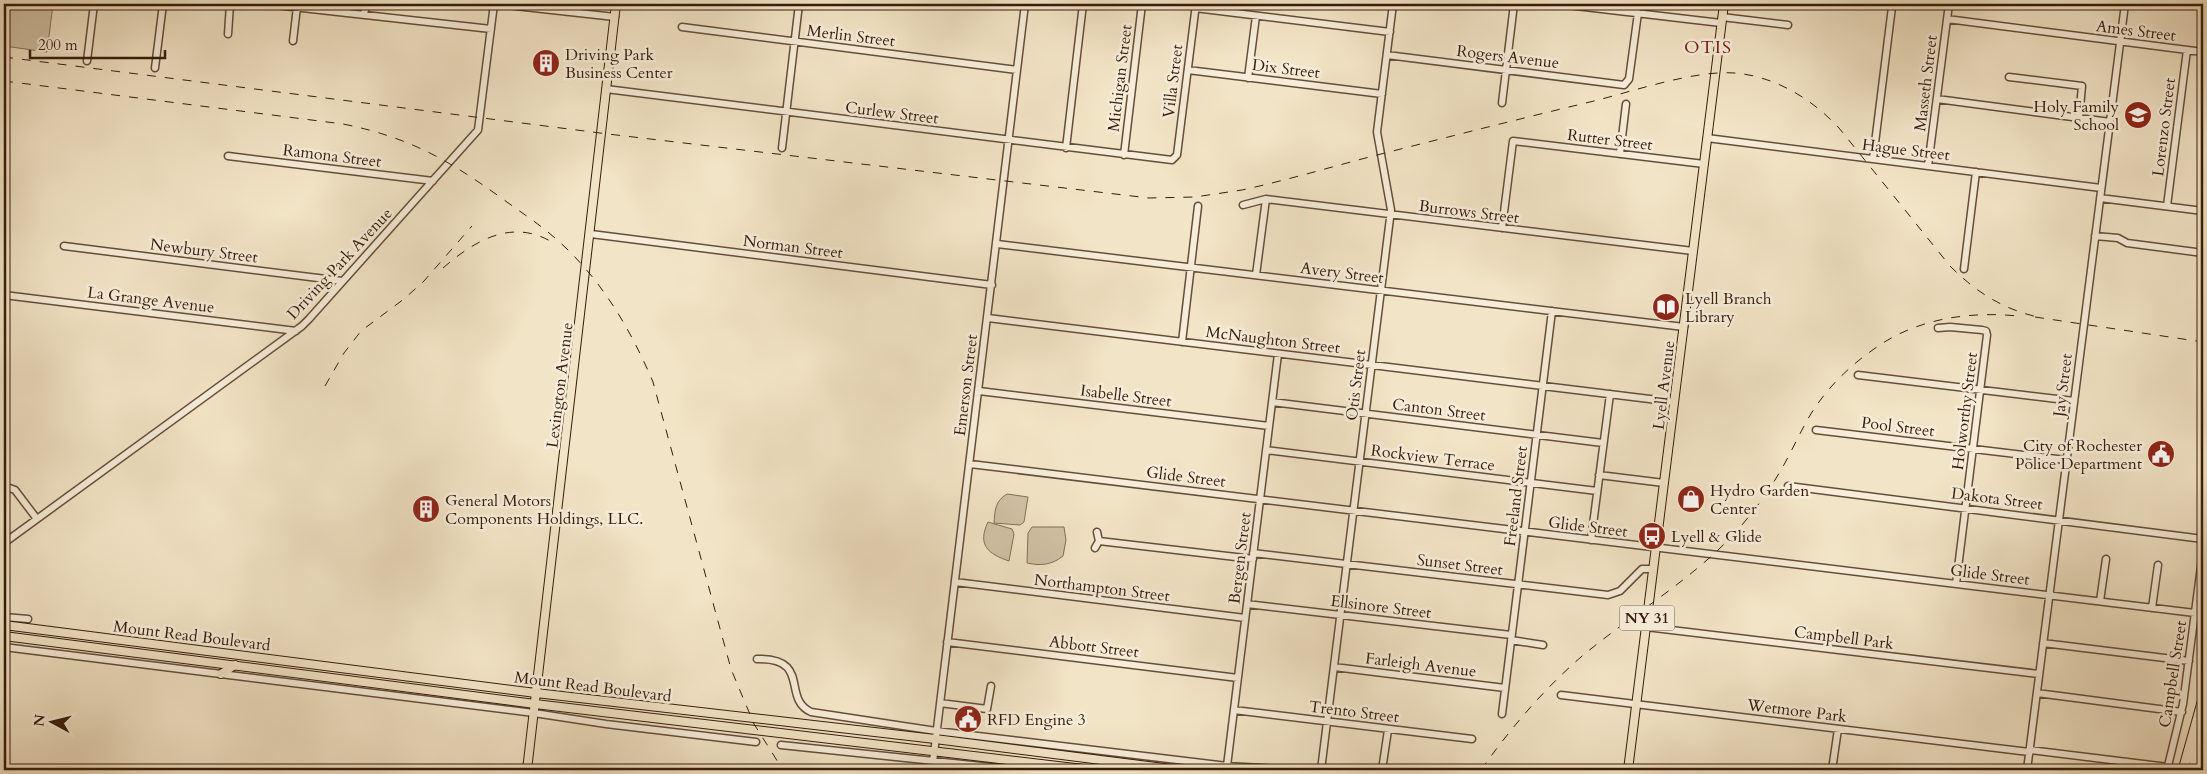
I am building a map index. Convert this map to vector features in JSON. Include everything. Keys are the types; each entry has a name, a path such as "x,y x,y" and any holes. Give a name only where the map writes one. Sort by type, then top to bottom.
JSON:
{"highway":[{"path":"2183,770 2203,699"},
{"path":"2193,770 2203,721"}],"main road":[{"name":"Lexington Avenue","path":"527,770 591,234 616,4"},
{"name":"Lyell Avenue","path":"1628,769 1724,4"},
{"name":"Mount Read Boulevard","path":"4,625 536,693 936,735 1180,770"},
{"name":"Mount Read Boulevard","path":"4,636 535,704 1092,770"},
{"path":"221,674 236,665"}],"street":[{"path":"87,61 94,4"},
{"path":"155,68 163,4"},
{"path":"228,34 230,4"},
{"path":"266,4 491,29"},
{"path":"364,15 366,4"},
{"path":"495,4 615,17"},
{"name":"Driving Park Avenue","path":"4,543 296,331 309,319 478,130 495,4"},
{"path":"782,148 798,4"},
{"name":"Emerson Street","path":"932,770 1025,4"},
{"path":"1066,148 1083,4"},
{"name":"Michigan Street","path":"1124,155 1142,4"},
{"name":"Otis Street","path":"1321,770 1390,215 1391,204 1378,134 1393,4"},
{"path":"1502,103 1514,4"},
{"path":"1560,4 1788,25"},
{"name":"Masseth Street","path":"1928,166 1949,4"},
{"name":"Jay Street","path":"2027,770 2125,4"},
{"path":"1195,6 1256,16 1390,32"},
{"name":"Villa Street","path":"1174,160 1177,155 1195,6"},
{"path":"293,41 297,7"},
{"path":"1873,159 1892,7"},
{"name":"Rogers Avenue","path":"1387,55 1625,85 1629,79 1638,12"},
{"path":"1248,78 1256,16"},
{"name":"Ames Street","path":"1947,19 2203,52"},
{"name":"Merlin Street","path":"682,26 1017,70"},
{"name":"Lorenzo Street","path":"2167,206 2187,50"},
{"name":"Dix Street","path":"1188,70 1382,94"},
{"path":"2008,77 2082,86 2079,118"},
{"name":"Curlew Street","path":"606,89 1009,141 1174,160"},
{"path":"1937,99 2110,122"},
{"path":"1620,154 1626,104"},
{"name":"Hague Street","path":"1707,138 2101,188"},
{"name":"Rutter Street","path":"1502,228 1513,141 1704,164"},
{"name":"Ramona Street","path":"228,156 433,181"},
{"path":"1964,269 1976,172"},
{"path":"2100,198 2203,211"},
{"path":"1256,275 1266,199"},
{"name":"Burrows Street","path":"1243,205 1266,199 1693,251"},
{"path":"1182,342 1198,206"},
{"name":"Norman Street","path":"591,234 992,285"},
{"path":"2095,236 2118,238 2127,243 2203,254"},
{"name":"Avery Street","path":"997,244 1684,327"},
{"name":"Newbury Street","path":"64,246 342,281"},
{"name":"La Grange Avenue","path":"4,295 296,331"},
{"name":"Freeland Street","path":"1502,714 1552,311"},
{"name":"McNaughton Street","path":"988,318 1674,402"},
{"name":"Holworthy Street","path":"1938,328 1953,327 1987,332 1956,584"},
{"name":"Bergen Street","path":"1227,766 1278,354"},
{"path":"1858,375 2074,401"},
{"name":"Isabelle Street","path":"979,391 1269,426"},
{"path":"1591,540 1610,394"},
{"name":"Canton Street","path":"1272,402 1603,443"},
{"name":"Pool Street","path":"1816,430 2066,460"},
{"name":"Rockview Terrace","path":"1266,450 1597,491"},
{"name":"Glide Street","path":"970,464 2203,614"},
{"path":"1599,475 1664,483"},
{"path":"4,486 15,490 37,519"},
{"name":"Dakota Street","path":"1788,486 2203,539"},
{"path":"1095,548 1099,541 1097,532"},
{"name":"Sunset Street","path":"1099,541 1347,564 1611,595 1620,591 1641,570 1653,568"},
{"name":"Campbell Street","path":"2167,768 2182,712 2203,551"},
{"path":"2100,602 2106,558"},
{"path":"2152,608 2158,565"},
{"name":"Northampton Street","path":"955,582 1245,618"},
{"name":"Ellsinore Street","path":"1247,604 1511,638 1543,645"},
{"path":"4,617 28,619"},
{"name":"Campbell Park","path":"1646,628 2039,674"},
{"name":"Abbott Street","path":"947,642 1238,678"},
{"path":"2043,643 2189,661"},
{"name":"Mount Read Boulevard","path":"4,647 756,742"},
{"path":"756,659 778,660 787,666 802,706 811,712 936,735"},
{"name":"Farleigh Avenue","path":"1334,667 1505,688"},
{"path":"940,702 987,709 990,686"},
{"path":"2037,693 2182,712"},
{"name":"Wetmore Park","path":"1561,695 2167,768"},
{"name":"Trento Street","path":"1234,710 1472,739"},
{"name":"Mount Read Boulevard","path":"581,720 593,711"},
{"path":"1832,770 1838,729"},
{"path":"1382,770 1388,730"},
{"name":"Mount Read Boulevard","path":"936,735 1227,766 1296,770"},
{"path":"781,745 1020,770"},
{"path":"1628,769 1645,770"}],"shaded area":[{"path":"4,4 53,4 47,52 4,46"},
{"path":"1007,494 1028,497 1024,522 1020,525 994,523 995,510 998,503"},
{"path":"988,522 1012,529 1014,534 1009,561 990,552 986,547 984,537"},
{"path":"1032,527 1064,527 1066,540 1063,556 1046,564 1027,563 1028,533"}],"railway":[{"path":"4,57 608,134 1149,198 1195,197 1242,190 1664,82 1701,75 1734,73 1749,75 1778,84 1817,108 1839,128 1960,276 1981,292 2003,305 2028,315 2042,318"},
{"path":"4,81 343,124 366,129 426,151 462,171 555,238 600,286 624,323 653,382 731,669 754,724 783,770"},
{"path":"325,386 344,353 361,331 404,299 424,281 472,226"},
{"path":"443,268 468,249 496,235 510,232 525,232 540,236 555,244"},
{"path":"1481,770 1553,683 1581,657 1698,568 1734,534 1756,508 1775,480 1815,407 1830,388 1855,363 1890,339 1924,324 1961,316 2018,316"},
{"path":"2035,317 2203,342"}],"place":[{"name":"Driving Park Business Center","path":"546,63"},
{"name":"Holy Family School","path":"2138,115"},
{"name":"Lyell Branch Library","path":"1666,307"},
{"name":"City of Rochester Police Department","path":"2161,454"},
{"name":"Hydro Garden Center","path":"1691,499"},
{"name":"General Motors Components Holdings, LLC.","path":"426,509"},
{"name":"Lyell & Glide","path":"1652,536"},
{"name":"RFD Engine 3","path":"968,719"}],"district":[{"name":"OTIS","path":"1708,47"}]}
